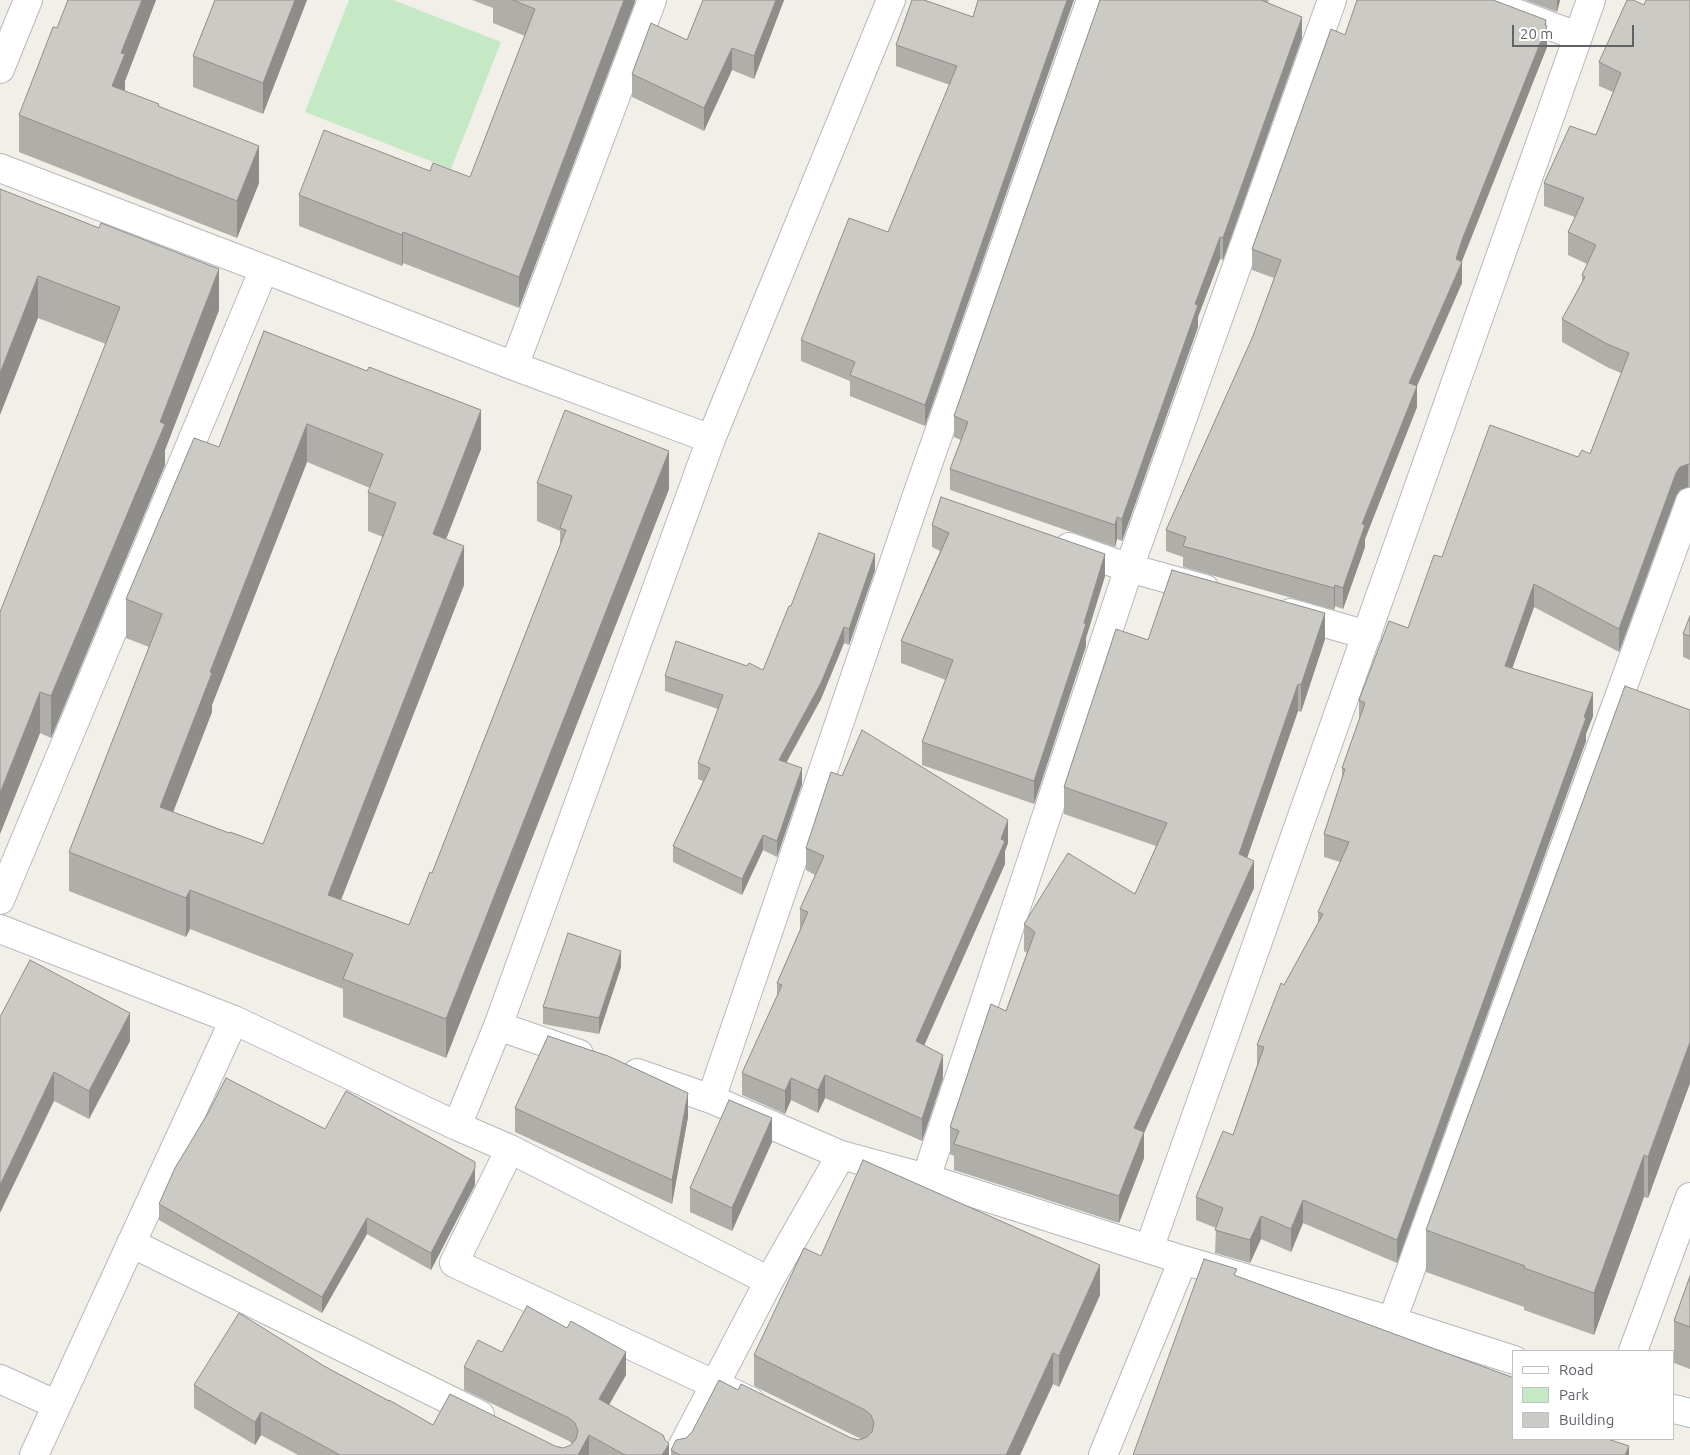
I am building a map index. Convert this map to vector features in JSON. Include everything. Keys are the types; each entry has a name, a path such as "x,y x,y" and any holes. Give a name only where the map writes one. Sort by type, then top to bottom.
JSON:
{"street":[{"path":"0,69 28,0"},
{"path":"514,366 652,0"},
{"path":"457,1126 498,1026 711,439 891,0"},
{"path":"710,1099 917,494 1091,0"},
{"path":"926,1178 1129,568 1332,0"},
{"path":"1481,0 1577,36"},
{"path":"1149,1249 1591,0"},
{"path":"0,168 514,366 711,439"},
{"path":"0,900 264,269"},
{"path":"917,494 944,504"},
{"path":"1392,1321 1690,502"},
{"path":"1046,539 1129,568 1224,595"},
{"path":"1262,606 1367,636"},
{"path":"1617,704 1644,713"},
{"path":"0,929 234,1020 457,1126 510,1149 769,1281"},
{"path":"40,1453 57,1405 234,1020"},
{"path":"498,1026 710,1099 841,1155 926,1178 1183,1260 1392,1321 1512,1359"},
{"path":"510,1149 454,1263 774,1413"},
{"path":"678,1455 769,1281 841,1155"},
{"path":"1633,1350 1690,1197"},
{"path":"132,1243 499,1424"},
{"path":"1103,1455 1183,1260"},
{"path":"0,1379 57,1405"},
{"path":"1675,1408 1690,1413"}],"green space":[{"path":"349,0 393,0 501,42 451,169 305,112"}],"building":[{"path":"68,0 142,0 121,53 125,54 112,86 259,146 237,201 19,115 53,27 57,28"},
{"path":"215,0 295,0 263,83 193,56"},
{"path":"513,0 624,0 519,277 403,232 402,235 299,195 324,130 430,171 433,163 470,177 535,9"},
{"path":"703,0 776,0 754,56 732,48 704,108 632,74 651,23 687,40"},
{"path":"912,0 924,0 973,17 978,0 1067,0 925,405 850,375 855,362 801,340 849,218 888,232 957,66 896,45"},
{"path":"1100,0 1261,0 1302,17 1223,238 1220,237 1195,304 1198,305 1122,519 1117,517 1115,525 950,469 968,422 954,416"},
{"path":"1357,0 1493,0 1546,20 1545,25 1547,26 1462,240 1456,259 1462,262 1409,383 1417,386 1362,524 1365,525 1343,588 1335,585 1334,588 1183,546 1186,537 1166,530 1253,336 1281,260 1252,249 1331,29 1345,35"},
{"path":"1627,0 1633,0 1644,5 1646,0 1690,0 1690,464 1680,467 1676,473 1619,629 1534,584 1505,666 1593,693 1584,717 1586,718 1397,1240 1303,1200 1291,1229 1261,1216 1250,1240 1215,1230 1223,1208 1196,1197 1223,1131 1233,1135 1264,1047 1257,1045 1281,983 1284,985 1323,914 1318,912 1349,842 1324,834 1345,769 1342,768 1365,703 1359,700 1389,621 1408,628 1434,555 1442,557 1490,425 1578,457 1582,450 1590,454 1629,353 1607,344 1562,319 1585,277 1582,275 1596,245 1568,232 1584,198 1544,183 1570,126 1596,135 1621,73 1599,62"},
{"path":"0,189 99,228 101,223 219,269 160,422 165,424 51,696 40,692 0,793 0,612 120,307 38,276 0,373"},
{"path":"264,331 367,371 369,367 481,410 433,534 464,546 328,895 409,925 430,872 432,873 566,530 560,528 572,496 537,483 565,410 669,451 446,1019 343,979 353,954 190,890 186,898 69,852 162,614 126,599 194,438 219,447","holes":["307,424 383,454 368,492 396,503 263,844 160,807 212,673 210,672"]},
{"path":"941,497 1105,554 1084,623 1086,624 1034,781 922,742 953,660 901,641 949,533 932,525"},
{"path":"819,533 875,554 849,629 844,627 821,683 779,760 802,768 777,841 763,835 742,879 673,846 710,768 698,763 723,695 665,676 676,641 747,666 749,663 763,670 789,606 791,606"},
{"path":"1172,570 1325,613 1301,685 1298,684 1239,854 1254,861 1134,1128 1144,1132 1119,1196 954,1144 959,1131 950,1127 991,1004 1006,1011 1035,932 1024,924 1068,853 1135,894 1167,823 1064,787 1116,629 1148,640"},
{"path":"1690,616 1690,636 1683,634"},
{"path":"1625,686 1690,710 1690,1042 1648,1157 1644,1155 1594,1293 1426,1230"},
{"path":"862,730 1008,820 1001,839 1005,841 916,1041 943,1055 922,1119 825,1075 818,1090 791,1078 785,1091 742,1073 782,985 777,983 808,912 800,909 824,856 806,848 831,772 842,776"},
{"path":"568,933 621,951 599,1018 543,1007"},
{"path":"30,960 130,1013 89,1091 54,1072 0,1185 0,1017"},
{"path":"548,1036 608,1056 688,1093 672,1180 515,1108"},
{"path":"226,1078 325,1129 346,1091 475,1162 475,1168 431,1253 367,1218 322,1297 159,1204 175,1168 208,1113"},
{"path":"729,1100 772,1118 732,1208 690,1188"},
{"path":"863,1160 1100,1265 1059,1356 1053,1353 1006,1455 680,1455 671,1450 676,1440 686,1438 692,1432 719,1380 738,1390 741,1384 851,1438 859,1440 867,1437 872,1432 874,1423 871,1415 865,1410 754,1355 804,1248 821,1256"},
{"path":"1204,1259 1237,1269 1234,1275 1512,1377 1512,1440 1611,1440 1629,1446 1625,1455 1133,1455"},
{"path":"1690,1276 1690,1327 1674,1321"},
{"path":"527,1306 567,1328 571,1321 626,1352 599,1399 663,1435 669,1444 662,1455 625,1455 589,1435 578,1455 340,1455 261,1412 255,1422 194,1385 239,1313 324,1366 433,1425 450,1394 555,1446 563,1448 571,1445 576,1439 578,1431 575,1423 569,1418 464,1367 478,1340 502,1352"}]}
